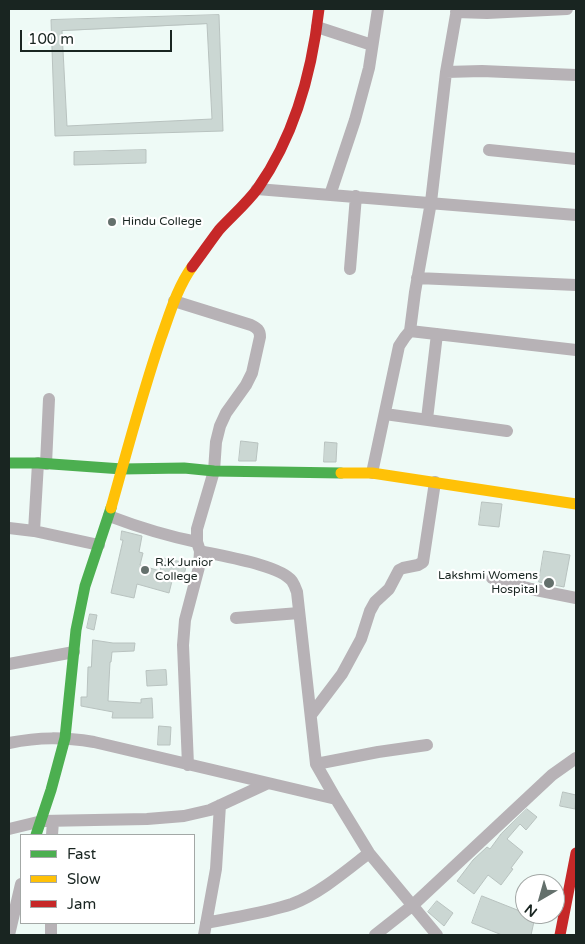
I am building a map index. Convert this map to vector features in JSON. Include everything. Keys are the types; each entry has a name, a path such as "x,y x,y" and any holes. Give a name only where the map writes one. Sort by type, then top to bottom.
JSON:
{"street":[{"path":"37,834 47,821 65,738 76,630 86,586 109,516 149,373 174,301 184,279 208,245 257,189 282,151 296,116 315,44 318,9"},
{"path":"330,195 369,68 378,9"},
{"path":"372,473 399,346 410,331 417,278 431,202 446,72 457,10 487,13 568,9"},
{"path":"317,26 372,45"},
{"path":"446,72 482,71 576,75"},
{"path":"489,150 576,159"},
{"path":"257,189 576,215"},
{"path":"350,269 356,196"},
{"path":"417,278 576,285"},
{"path":"174,301 252,324 260,332 252,373 246,385 226,412 220,426 216,442 214,471 197,529 199,567 185,620 183,645 188,765"},
{"path":"410,331 576,350"},
{"path":"427,420 437,334"},
{"path":"34,531 49,399"},
{"path":"385,414 507,431"},
{"path":"9,463 42,463 122,469 184,468 214,471 372,473 576,504"},
{"path":"311,715 342,674 361,639 375,602 389,589 399,570 423,562 435,482"},
{"path":"109,516 144,529 268,567 283,574 292,581 295,586 299,614 316,764 369,853 437,935"},
{"path":"9,528 100,544"},
{"path":"492,578 576,598"},
{"path":"236,618 299,614"},
{"path":"9,664 74,652"},
{"path":"9,743 30,739 65,738 94,742 336,800"},
{"path":"316,764 427,745"},
{"path":"375,935 413,905 552,775 576,758"},
{"path":"9,829 47,821 146,819 184,816 210,810 266,784"},
{"path":"220,805 216,869 205,929 294,903 328,884 369,853"},
{"path":"47,821 52,834"},
{"path":"560,935 575,871 576,853"},
{"path":"9,935 20,888"}],"building":[{"path":"219,15 223,131 55,136 51,20","holes":["207,24 212,119 67,126 62,31"]},
{"path":"146,150 146,163 74,165 74,152"},
{"path":"241,441 258,443 256,461 239,461"},
{"path":"325,442 337,443 336,462 324,462"},
{"path":"482,502 502,504 499,527 479,525"},
{"path":"122,531 142,536 139,552 143,553 140,565 160,571 163,558 187,563 184,575 174,573 169,593 137,584 134,598 111,593 123,540 121,540"},
{"path":"544,551 570,555 564,587 539,582"},
{"path":"90,614 97,615 94,630 87,628"},
{"path":"93,640 113,643 135,643 134,651 112,652 108,701 141,703 141,699 152,698 153,718 112,718 113,712 81,706 81,697 87,697 88,667 91,667"},
{"path":"166,670 167,685 147,686 146,671"},
{"path":"159,726 171,727 170,745 158,745"},
{"path":"563,792 576,795 575,809 560,806"},
{"path":"527,809 537,817 526,830 520,824 507,839 523,852 501,885 488,875 474,894 457,881 473,860 487,847 490,849 501,834"},
{"path":"482,896 515,909 515,924 533,924 531,935 502,935 472,923"},
{"path":"437,901 453,913 444,926 428,912"}],"traffic: fast":[{"path":"9,463 38,463 122,469 184,468 214,471 341,473"},
{"path":"36,834 65,738 76,630 85,586 111,508"}],"traffic: slow":[{"path":"111,508 161,338 178,292 192,267"},
{"path":"341,473 372,473 576,504"}],"traffic: jam":[{"path":"192,267 219,230 258,188 282,147 300,102 312,56 319,9"},
{"path":"560,935 576,853"}],"place":[{"name":"Hindu College","path":"112,222"},
{"name":"R.K Junior College","path":"145,570"},
{"name":"Lakshmi Womens Hospital","path":"549,583"}]}
